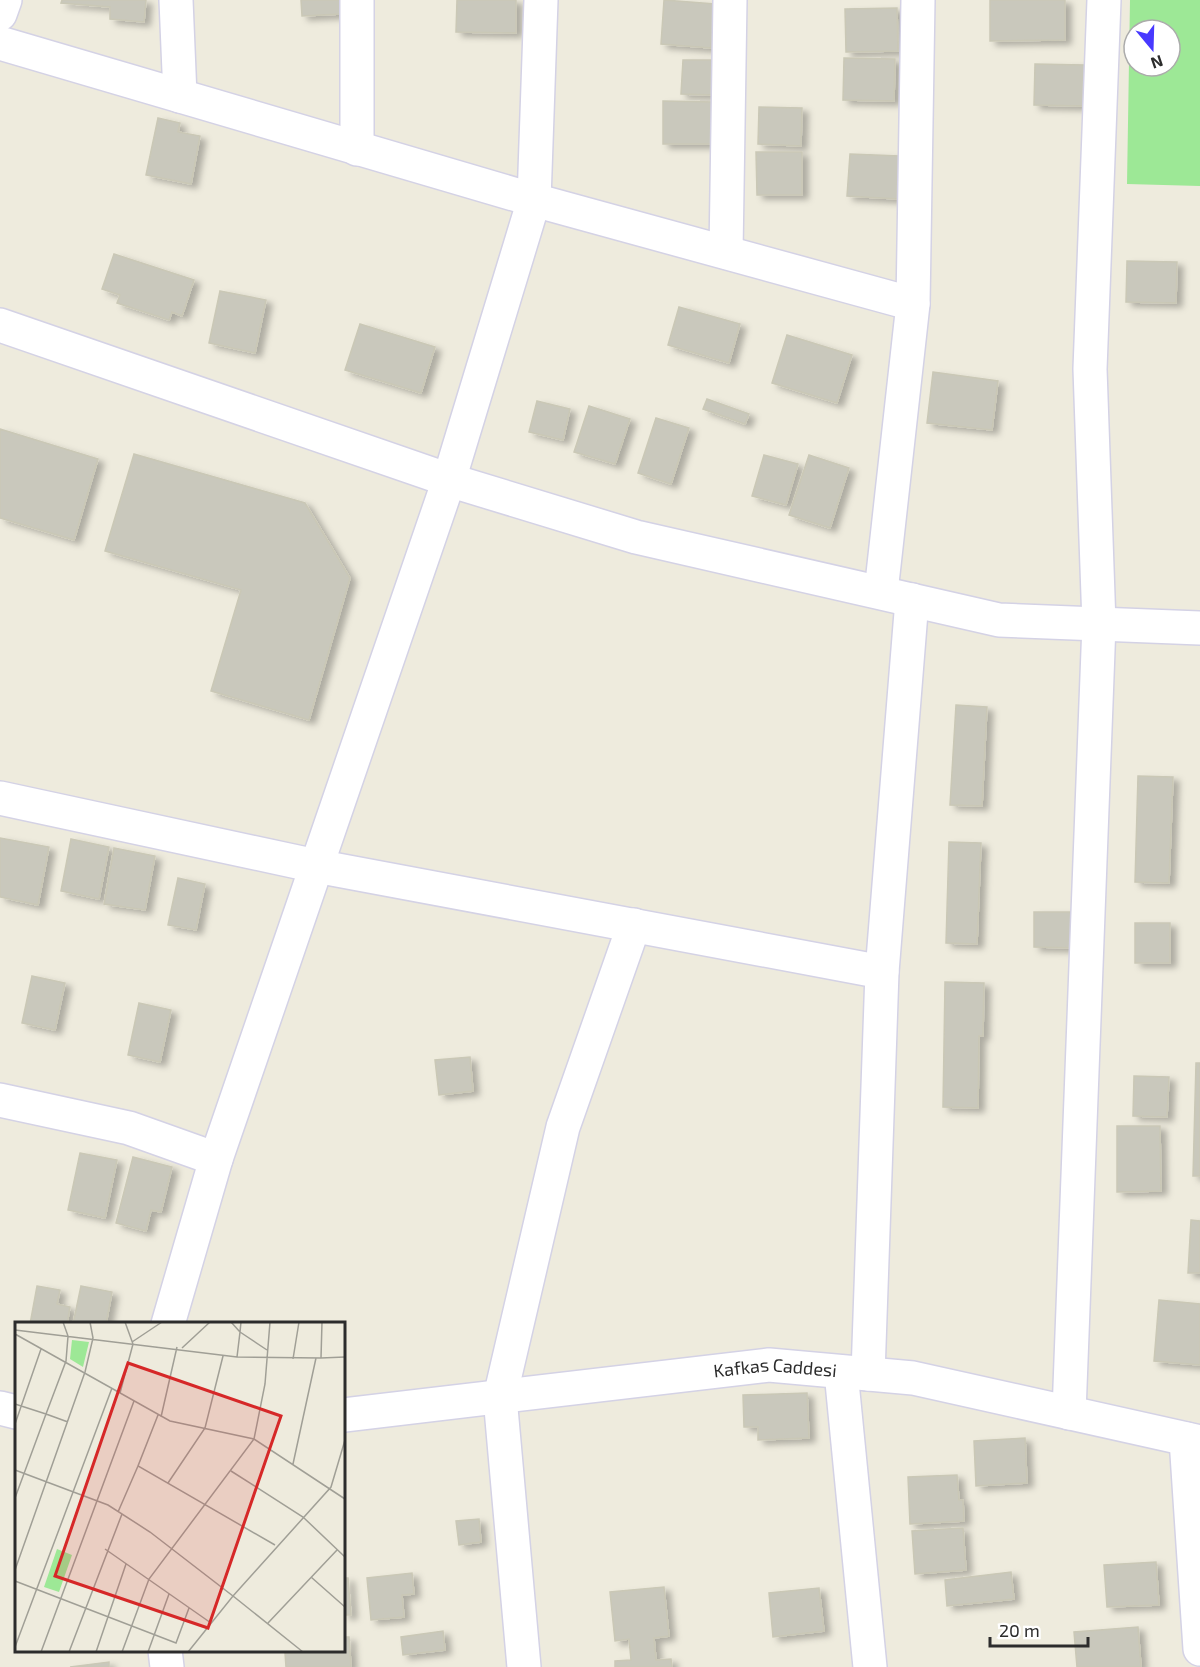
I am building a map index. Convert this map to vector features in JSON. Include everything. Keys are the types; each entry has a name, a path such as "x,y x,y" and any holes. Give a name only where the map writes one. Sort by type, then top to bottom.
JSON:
{"street":[{"path":"0,14 5,0"},
{"path":"176,0 180,96"},
{"path":"357,0 357,149"},
{"path":"168,1322 216,1159 449,480 534,200 541,0"},
{"path":"726,252 730,0"},
{"path":"870,1667 855,1373 882,972 896,596 913,304 918,0"},
{"path":"1069,1413 1099,624 1090,369 1104,0"},
{"path":"0,44 534,200 913,304"},
{"path":"0,325 449,480 636,537 999,620 1200,628"},
{"path":"0,798 316,866 882,972"},
{"path":"524,1667 500,1397 563,1127 634,925"},
{"path":"0,1100 129,1128 216,1159"},
{"name":"Kafkas Caddesi","path":"345,1415 769,1365 913,1378 1193,1441"},
{"path":"0,1408 15,1412"},
{"path":"1193,1441 1200,1649"},
{"path":"165,1652 166,1667"}],"green space":[{"path":"1130,0 1200,0 1200,186 1127,184 1129,78 1182,78 1182,18 1130,18"}],"building":[{"path":"62,0 146,0 144,22 110,19 110,7 61,3"},
{"path":"301,0 340,0 341,14 302,16"},
{"path":"457,0 516,0 516,33 456,32"},
{"path":"664,0 715,4 711,48 661,44"},
{"path":"990,0 1065,0 1065,40 990,41"},
{"path":"897,8 898,51 846,52 845,9"},
{"path":"844,58 895,59 894,101 843,100"},
{"path":"683,60 714,60 713,95 681,94"},
{"path":"1035,64 1085,65 1085,106 1034,105"},
{"path":"663,101 714,102 713,144 663,144"},
{"path":"759,107 802,108 801,146 758,144"},
{"path":"158,118 180,123 178,132 200,136 191,184 146,175"},
{"path":"756,152 802,152 802,195 757,195"},
{"path":"850,154 900,156 898,199 847,196"},
{"path":"114,254 194,280 182,316 172,312 169,320 117,303 120,295 102,289"},
{"path":"1127,261 1177,262 1176,303 1126,302"},
{"path":"220,291 266,300 255,353 209,343"},
{"path":"679,307 740,324 729,363 668,345"},
{"path":"360,324 435,347 421,393 345,370"},
{"path":"787,335 852,355 837,403 772,383"},
{"path":"933,372 998,381 992,430 927,423"},
{"path":"707,399 749,414 745,424 703,409"},
{"path":"537,401 570,409 563,440 529,432"},
{"path":"589,406 630,419 615,464 574,452"},
{"path":"656,418 689,428 671,484 638,473"},
{"path":"0,429 98,459 74,540 0,518"},
{"path":"134,454 305,503 350,578 309,720 211,691 241,590 105,551"},
{"path":"764,455 798,464 786,505 752,496"},
{"path":"809,455 849,468 830,528 789,515"},
{"path":"956,705 987,707 982,806 950,805"},
{"path":"1138,776 1173,777 1169,883 1135,882"},
{"path":"0,838 49,847 38,905 0,897"},
{"path":"71,839 109,847 99,899 61,891"},
{"path":"949,842 981,843 977,944 946,943"},
{"path":"114,848 155,856 145,910 104,904"},
{"path":"178,878 205,884 196,930 168,925"},
{"path":"1034,912 1080,912 1079,948 1034,947"},
{"path":"1135,923 1170,923 1170,963 1135,963"},
{"path":"32,976 65,983 55,1030 22,1023"},
{"path":"945,982 984,983 983,1036 979,1036 978,1108 943,1107"},
{"path":"139,1003 171,1010 160,1062 128,1055"},
{"path":"470,1057 473,1091 439,1095 435,1060"},
{"path":"1196,1063 1200,1063 1200,1176 1193,1176"},
{"path":"1134,1076 1169,1077 1167,1117 1133,1116"},
{"path":"1117,1126 1160,1126 1161,1191 1117,1192"},
{"path":"80,1153 117,1160 105,1218 68,1210"},
{"path":"133,1157 172,1167 161,1212 151,1210 146,1231 116,1223"},
{"path":"1191,1220 1200,1221 1200,1273 1188,1273"},
{"path":"37,1286 60,1290 57,1304 70,1307 67,1322 30,1322"},
{"path":"81,1286 112,1292 106,1322 73,1322"},
{"path":"1159,1300 1200,1304 1200,1365 1154,1361"},
{"path":"807,1393 809,1438 758,1440 758,1427 744,1427 743,1395"},
{"path":"1025,1438 1027,1483 976,1486 974,1441"},
{"path":"957,1475 959,1500 963,1500 964,1521 910,1524 908,1477"},
{"path":"479,1519 481,1542 459,1545 456,1521"},
{"path":"963,1528 966,1570 915,1574 912,1531"},
{"path":"1156,1562 1159,1605 1107,1607 1104,1565"},
{"path":"1011,1572 1014,1599 947,1606 945,1580"},
{"path":"412,1573 414,1594 402,1595 404,1617 371,1620 367,1578"},
{"path":"345,1578 348,1578 351,1615 345,1615"},
{"path":"664,1587 669,1636 654,1638 656,1660 671,1659 672,1667 615,1667 615,1661 631,1660 629,1639 615,1641 610,1592"},
{"path":"819,1588 824,1631 773,1637 769,1593"},
{"path":"1138,1627 1141,1667 1077,1667 1074,1632"},
{"path":"443,1631 445,1650 403,1655 401,1637"},
{"path":"345,1637 349,1637 351,1667 286,1667 285,1653 345,1652"},
{"path":"109,1662 109,1667 70,1667"}]}
